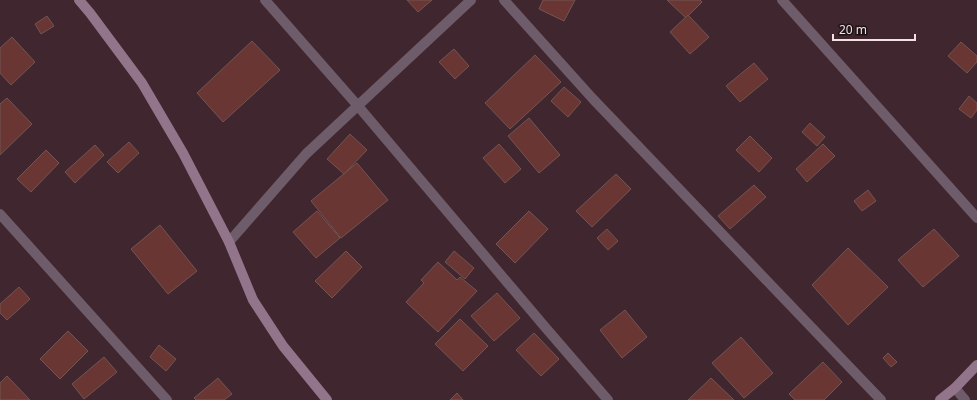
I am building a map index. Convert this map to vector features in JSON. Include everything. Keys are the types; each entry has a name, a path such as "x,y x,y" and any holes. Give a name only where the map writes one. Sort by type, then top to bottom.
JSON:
{"street":[{"path":"79,0 142,83 183,153 229,242 253,300 283,346 327,400"},
{"path":"265,0 358,106 608,400"},
{"path":"229,242 306,154 471,0"},
{"path":"504,0 593,99 881,400"},
{"path":"782,0 977,218"},
{"path":"0,214 168,400"},
{"path":"940,400 955,388 977,365"},
{"path":"955,388 965,400"}],"building":[{"path":"407,0 432,0 418,12"},
{"path":"543,0 575,0 564,21 539,9"},
{"path":"667,0 700,0 702,2 686,18"},
{"path":"688,15 709,37 690,54 670,32"},
{"path":"47,16 54,26 41,34 35,24"},
{"path":"12,37 35,62 11,85 0,73 0,48"},
{"path":"252,41 280,70 223,122 197,93"},
{"path":"961,42 977,56 977,62 967,73 948,56"},
{"path":"454,49 469,66 455,79 439,62"},
{"path":"535,55 561,82 510,129 485,103"},
{"path":"754,63 768,79 740,102 726,86"},
{"path":"564,87 581,102 568,117 551,101"},
{"path":"969,96 977,103 977,110 971,118 959,109"},
{"path":"7,98 32,124 0,155 0,104"},
{"path":"529,118 560,155 539,173 508,136"},
{"path":"810,123 825,137 817,146 802,132"},
{"path":"350,134 367,150 344,174 327,159"},
{"path":"750,136 772,158 759,172 736,150"},
{"path":"129,142 139,153 118,173 107,162"},
{"path":"499,144 521,169 505,183 483,158"},
{"path":"823,144 835,156 807,182 796,169"},
{"path":"95,145 104,155 75,183 65,172"},
{"path":"46,150 59,163 31,192 17,179"},
{"path":"357,163 388,200 341,238 311,201"},
{"path":"616,174 631,189 592,227 576,211"},
{"path":"754,185 766,197 730,229 718,216"},
{"path":"868,190 876,201 862,211 854,201"},
{"path":"317,211 340,238 316,258 293,232"},
{"path":"529,211 548,229 515,263 496,244"},
{"path":"160,225 197,271 168,294 131,249"},
{"path":"607,229 618,241 608,250 597,238"},
{"path":"934,229 959,256 923,287 898,260"},
{"path":"848,248 888,287 848,325 812,285"},
{"path":"346,251 362,267 332,298 315,281"},
{"path":"454,251 474,268 465,279 445,262"},
{"path":"438,262 457,280 460,277 477,291 438,332 406,302 424,283 421,280"},
{"path":"19,287 30,299 7,320 0,313 0,304"},
{"path":"497,293 520,318 494,341 471,316"},
{"path":"625,310 647,337 622,358 600,330"},
{"path":"460,319 488,346 463,371 435,344"},
{"path":"68,331 88,351 60,379 40,359"},
{"path":"534,333 559,359 541,376 516,350"},
{"path":"741,337 773,373 744,398 712,363"},
{"path":"159,345 176,359 166,371 150,357"},
{"path":"888,353 897,362 891,367 883,358"},
{"path":"104,357 117,372 84,399 72,384"},
{"path":"823,362 842,382 824,400 795,400 789,394"},
{"path":"7,376 30,400 0,400 0,383"},
{"path":"218,378 232,394 224,400 196,400 194,398"},
{"path":"711,378 734,400 688,400"},
{"path":"457,393 463,400 450,400"}]}
